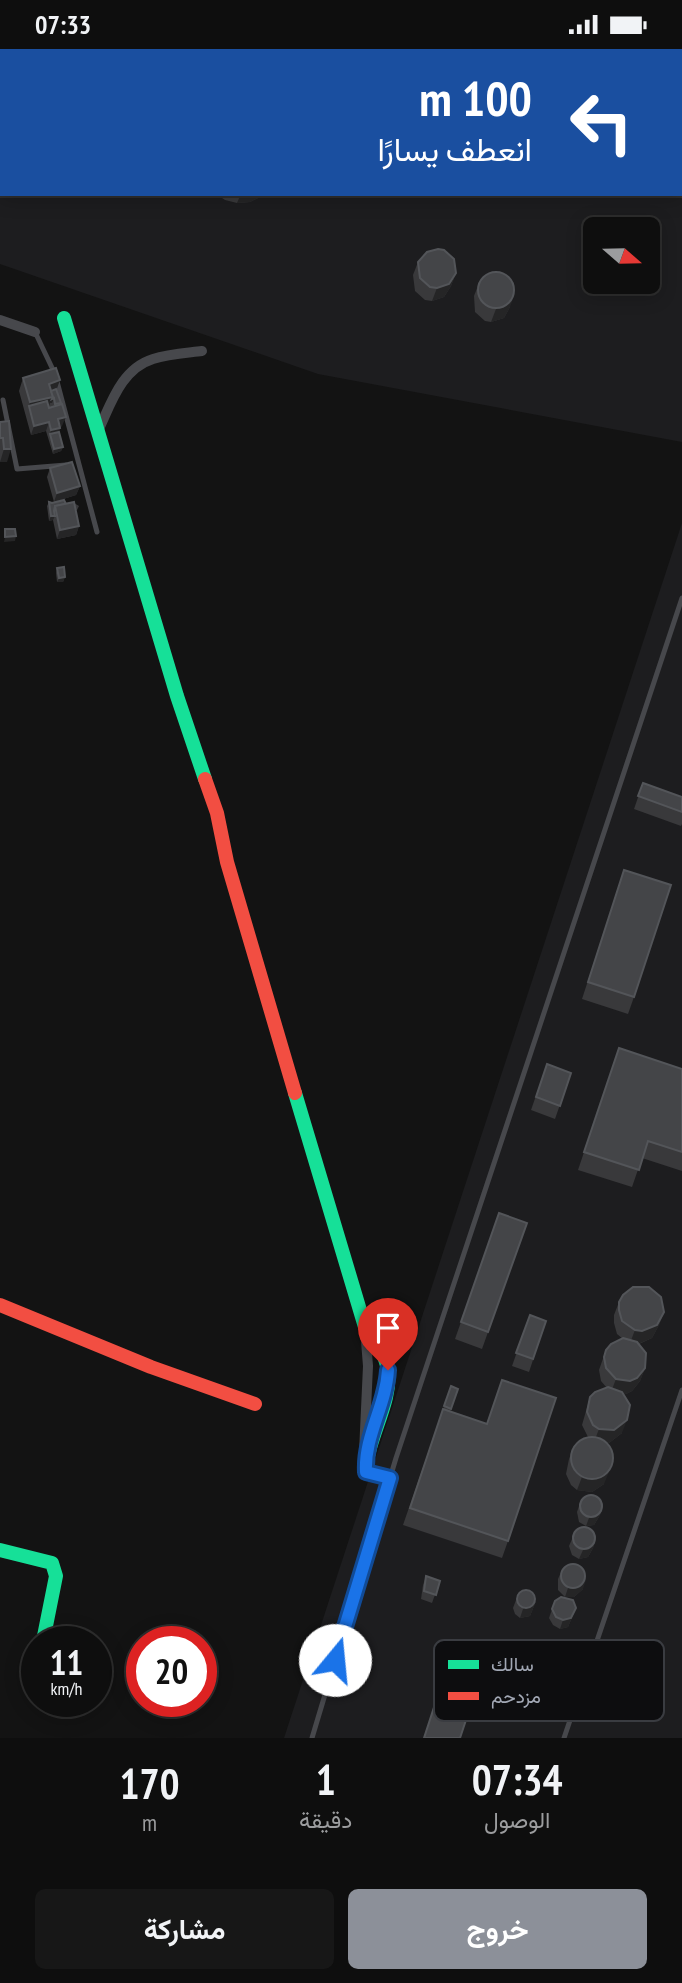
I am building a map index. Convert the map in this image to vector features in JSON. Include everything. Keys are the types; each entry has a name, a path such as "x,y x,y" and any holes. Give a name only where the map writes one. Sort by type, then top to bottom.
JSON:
{"street":[{"path":"64,318 177,696 217,813 230,874 365,1327 381,1351 388,1370 387,1389 365,1459 366,1472 390,1478"},
{"path":"0,320 35,332"},
{"path":"98,431 130,371 153,359 202,351"},
{"path":"0,1305 151,1367 255,1405"},
{"path":"0,1550 52,1563 54,1566 56,1576 46,1626"}],"lane":[{"path":"35,332 55,374 97,532"},
{"path":"3,400 17,469 79,464"},
{"path":"312,1738 390,1478 682,598"},
{"path":"597,1640 682,1390"},
{"path":"564,1738 570,1721"}],"shaded area":[{"path":"0,196 682,196 682,442 318,374 0,264"},
{"path":"682,523 682,1738 284,1738"}],"building":[{"path":"444,250 454,259 456,273 449,284 437,288 430,287 420,278 418,262 427,252"},
{"path":"496,272 509,277 514,290 509,303 496,308 483,303 478,290 483,277"},
{"path":"56,368 60,380 49,384 53,397 30,402 23,378"},
{"path":"56,389 61,403 55,404 51,391"},
{"path":"47,401 49,408 62,404 66,417 58,419 60,428 51,430 49,422 34,426 29,406"},
{"path":"9,421 11,449 4,449 3,438 0,438 0,422"},
{"path":"59,432 63,447 54,449 50,434"},
{"path":"72,462 80,486 57,493 50,468"},
{"path":"64,500 66,504 55,506 55,516 51,516 49,502"},
{"path":"74,502 79,526 60,530 55,506"},
{"path":"5,529 15,529 16,536 5,537"},
{"path":"64,567 65,577 59,578 57,568"},
{"path":"643,783 682,797 682,812 638,796"},
{"path":"624,870 671,885 634,997 588,982"},
{"path":"619,1048 682,1069 682,1152 648,1141 639,1170 584,1152"},
{"path":"547,1064 571,1073 560,1106 536,1097"},
{"path":"499,1213 527,1223 488,1332 461,1322"},
{"path":"633,1287 649,1287 661,1297 664,1312 657,1325 642,1331 635,1330 622,1321 619,1302"},
{"path":"530,1315 546,1321 533,1359 516,1353"},
{"path":"623,1338 637,1342 646,1353 645,1368 637,1378 630,1381 616,1379 606,1368 604,1357 611,1344"},
{"path":"502,1380 556,1398 508,1541 410,1508 443,1409 487,1424"},
{"path":"451,1386 458,1389 451,1409 444,1406"},
{"path":"608,1387 622,1392 630,1405 627,1420 614,1430 599,1429 593,1425 587,1412 590,1397"},
{"path":"592,1437 607,1443 613,1458 607,1473 592,1479 577,1473 571,1458 577,1443"},
{"path":"591,1495 599,1498 602,1506 599,1514 591,1517 583,1514 580,1506 583,1498"},
{"path":"584,1527 592,1530 595,1538 592,1546 584,1549 576,1546 573,1538 576,1530"},
{"path":"573,1564 582,1567 585,1576 582,1585 573,1588 564,1585 561,1576 564,1567"},
{"path":"426,1576 440,1581 436,1595 424,1591"},
{"path":"522,1590 530,1590 535,1599 533,1606 522,1608 517,1603 517,1595"},
{"path":"561,1597 573,1600 576,1608 571,1618 563,1620 556,1617 552,1609 555,1601"},
{"path":"434,1707 434,1721 466,1721 460,1738 424,1738"}],"traffic: fast":[{"path":"64,318 177,696 205,779"},
{"path":"295,1093 365,1327 387,1365 386,1395 370,1446 366,1472 390,1478"},
{"path":"0,1550 52,1563 56,1576 46,1626"}],"traffic: jam":[{"path":"205,779 217,813 227,862 295,1093"},
{"path":"0,1305 151,1367 255,1404"}],"route":[{"path":"335,1660 390,1478 366,1472 365,1459 387,1389 388,1370"}]}
